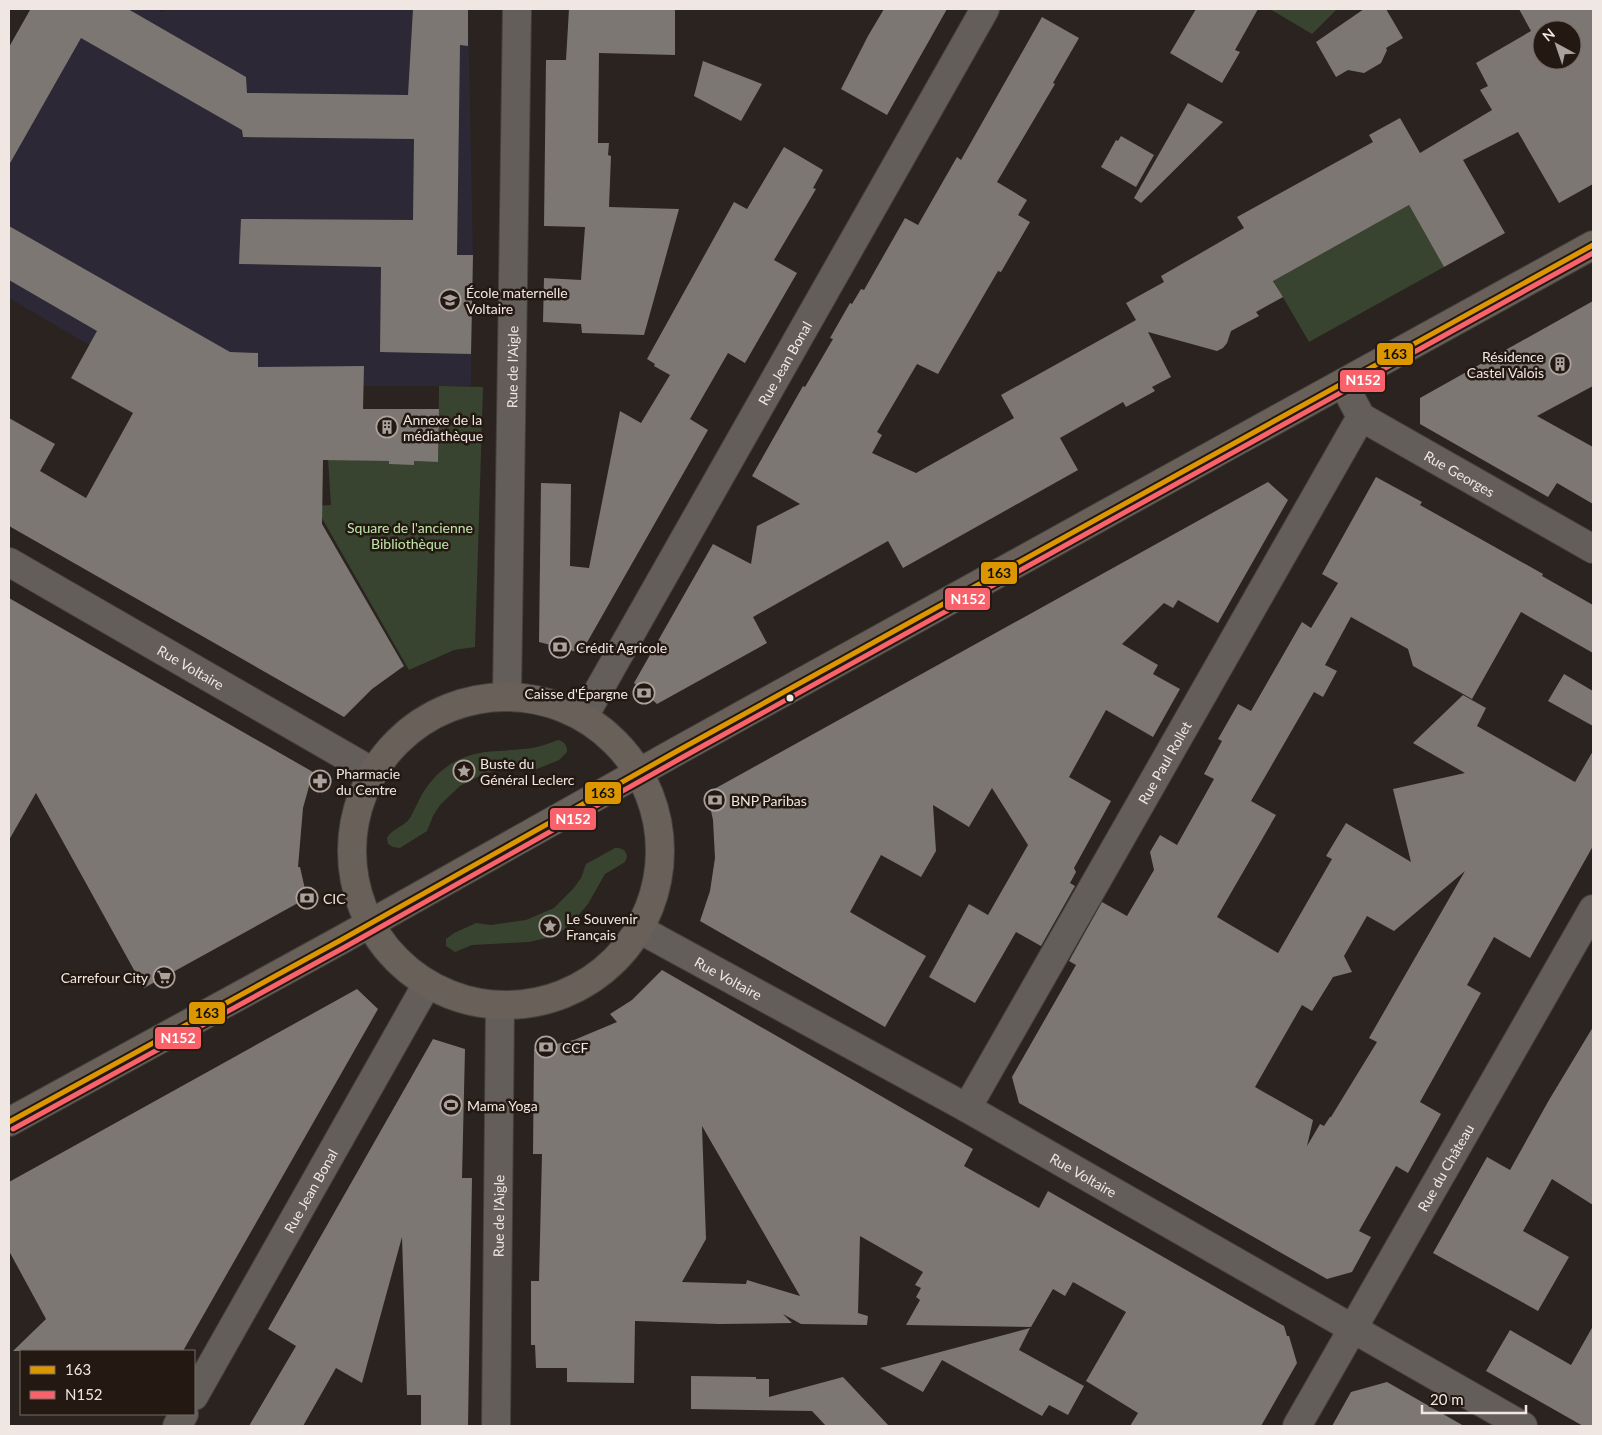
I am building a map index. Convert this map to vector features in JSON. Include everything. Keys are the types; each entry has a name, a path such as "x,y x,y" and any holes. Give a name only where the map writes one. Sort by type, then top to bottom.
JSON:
{"main road":[{"path":"9,1122 370,924 1215,453 1593,246"},
{"path":"506,695 545,700 584,716 611,737 640,772 658,816 661,850 656,891 639,929 614,962 580,986 542,1001 500,1005 462,999 427,984 395,960 370,924 358,894 352,863 352,832 360,801 373,772 407,732 452,705 506,695"}],"street":[{"name":"Rue de l'Aigle","path":"506,695 517,9"},
{"name":"Rue Jean Bonal","path":"584,716 985,9"},
{"path":"1343,384 1361,417"},
{"name":"Rue Georges","path":"1361,417 1593,548"},
{"name":"Rue Paul Rollet","path":"968,1108 1361,417"},
{"name":"Rue Voltaire","path":"9,562 373,772"},
{"name":"Rue du Château","path":"1296,1426 1593,909"},
{"name":"Rue Voltaire","path":"639,929 968,1108 1523,1426"},
{"name":"Rue Jean Bonal","path":"195,1394 427,984"},
{"name":"Rue de l'Aigle","path":"496,1426 500,1005"},
{"path":"177,1426 183,1415"},
{"path":"496,1426 510,1426"}],"shaded area":[{"path":"31,9 157,9 163,12 166,9 468,9 473,255 471,386 363,386 89,345 9,298 9,47"}],"green space":[{"path":"1270,9 1337,9 1312,34"},
{"path":"1409,205 1444,267 1309,342 1273,280"},
{"name":"Square de l'ancienne Bibliothèque","path":"439,386 483,387 475,647 454,650 409,670 315,506 331,505 328,459 389,461 389,464 414,464 414,461 438,462"},
{"path":"558,740 564,743 567,750 559,760 537,769 502,770 487,773 473,779 460,786 440,805 427,831 400,848 388,844 387,838 389,835 405,824 410,818 422,794 431,782 456,761 475,754 542,746"},
{"path":"615,848 625,851 627,857 625,862 605,874 588,904 571,924 559,933 529,942 472,945 455,952 446,946 446,939 454,933 476,923 491,925 526,920 554,908 581,878 586,864"}],"building":[{"path":"29,9 128,9 246,77 247,93 408,95 413,9 468,9 468,46 460,45 457,255 473,255 471,354 380,352 381,267 239,264 241,219 413,220 414,139 243,137 242,130 81,38 9,165 9,47"},
{"path":"569,9 675,9 675,55 599,53 598,143 609,143 608,155 611,156 609,207 679,209 644,335 582,333 581,324 543,322 544,278 581,280 585,227 544,226 546,60 566,60"},
{"path":"884,9 947,9 887,115 841,89"},
{"path":"1196,9 1258,9 1235,50 1240,52 1222,83 1170,53"},
{"path":"1364,9 1386,9 1403,38 1386,48 1387,50 1381,63 1364,73 1348,70 1336,77 1316,42"},
{"path":"1519,9 1593,9 1593,184 1559,203 1518,132 1463,160 1505,233 1444,267 1409,205 1273,281 1283,297 1256,312 1259,316 1231,331 1227,343 1217,351 1148,332 1171,377 1152,387 1155,391 1126,407 1123,402 1060,438 1078,470 903,568 888,541 753,617 767,643 657,704 634,683 713,544 751,564 757,526 800,504 752,476 803,386 805,387 833,339 830,338 850,303 852,304 861,289 864,290 905,218 918,225 957,157 961,160 1042,17 1079,38 1053,83 1055,84 997,182 1027,200 1018,215 1030,222 1001,272 998,271 938,374 917,364 877,432 882,435 872,453 916,473 1014,418 1001,395 1136,320 1126,303 1164,282 1161,276 1244,228 1237,217 1373,142 1369,135 1400,118 1420,153 1492,110 1480,90 1488,86 1476,63 1531,31"},
{"path":"703,61 762,84 741,121 694,96"},
{"path":"1188,103 1223,122 1141,203 1134,198"},
{"path":"1121,136 1154,155 1136,187 1101,167 1116,140 1118,141"},
{"path":"784,147 823,170 813,188 816,189 774,260 797,273 745,363 728,353 690,419 708,430 581,653 539,642 541,483 571,484 570,566 589,568 620,411 641,423 670,375 654,366 655,364 647,359 734,202 747,209"},
{"path":"9,226 230,352 258,353 258,367 364,366 363,409 439,409 438,462 414,461 414,465 389,464 389,461 323,460 322,524 404,666 372,689 344,717 9,526 9,418 55,444 40,471 86,498 133,413 71,378 97,331 9,280"},
{"path":"1593,301 1593,386 1537,416 1593,447 1593,504 1557,483 1548,497 1420,424 1420,398"},
{"path":"1376,477 1422,502 1420,505 1543,574 1542,576 1593,605 1593,653 1521,612 1472,699 1413,666 1408,649 1351,617 1325,665 1337,671 1323,697 1314,692 1251,801 1276,815 1217,917 1278,953 1332,859 1326,856 1346,823 1411,862 1393,789 1465,773 1413,743 1463,695 1486,708 1477,726 1575,782 1593,751 1593,846 1530,958 1494,937 1467,985 1481,993 1420,1102 1441,1114 1408,1173 1396,1166 1359,1231 1371,1237 1352,1272 1327,1279 1019,1103 1012,1077 1076,965 1069,961 1102,902 1127,916 1154,870 1150,852 1160,835 1177,845 1214,779 1204,774 1222,741 1218,739 1238,704 1251,711 1302,622 1311,628 1338,583 1322,574","holes":["1465,871 1369,1038 1377,1042 1331,1117 1324,1126 1320,1124 1307,1146 1313,1120 1255,1087 1302,1005 1312,1011 1333,977 1352,972 1344,956 1367,916 1394,931"]},
{"path":"1268,482 1288,500 1218,623 1178,600 1173,608 1164,603 1122,644 1158,665 1153,674 1180,689 1153,737 1106,710 1069,777 1111,801 1074,868 1076,872 1070,883 1075,886 1041,946 1016,932 975,1003 929,977 969,904 988,915 1028,845 992,788 969,827 933,805 936,851 921,877 881,855 850,912 926,956 885,1027 700,921 710,891 715,858 713,820 707,793"},
{"path":"9,598 313,772 303,808 298,867 300,867 307,898 144,988 36,793 9,840"},
{"path":"1564,674 1593,691 1593,726 1548,701"},
{"path":"662,970 973,1149 964,1166 1039,1208 1048,1191 1284,1326 1297,1363 1261,1426 1130,1426 1138,1413 1086,1381 1126,1312 1073,1282 1065,1296 1053,1289 1031,1327 906,1325 920,1300 916,1297 921,1288 915,1285 923,1272 860,1236 858,1313 868,1316 867,1325 801,1324 783,1314 792,1323 719,1324 635,1321 634,1383 567,1382 567,1368 536,1368 535,1345 531,1345 531,1281 539,1281 542,1154 533,1154 534,1049 574,1040 617,1022 610,1014 632,1000","holes":["702,1126 800,1296 747,1280 746,1284 682,1282 706,1239"]},
{"path":"357,989 378,1009 184,1350 13,1351 46,1319 9,1251 9,1182"},
{"path":"1593,1027 1593,1205 1552,1179 1523,1231 1569,1257 1538,1311 1433,1253 1487,1157 1510,1170"},
{"path":"433,1039 465,1049 462,1178 472,1178 468,1426 421,1426 421,1395 407,1395 402,1237 362,1383 336,1368 303,1426 249,1426 296,1346 268,1329"},
{"path":"1593,1326 1593,1426 1583,1426 1486,1371 1510,1330 1571,1365"},
{"path":"1030,1328 1019,1350 1084,1386 1068,1415 1049,1405 1042,1416 942,1360 923,1392 880,1368"},
{"path":"691,1376 769,1379 769,1397 843,1377 889,1426 826,1426 812,1411 691,1409"},
{"path":"1387,1382 1464,1426 1332,1426 1351,1392"}],"transit line":[{"name":"163","path":"9,1122 341,940 679,750 1593,245"},
{"name":"N152","path":"13,1129 345,947 683,757 1593,253"}],"place":[{"name":"École maternelle Voltaire","path":"450,300"},
{"name":"Résidence Castel Valois","path":"1560,364"},
{"name":"Annexe de la médiathèque","path":"387,427"},
{"name":"Crédit Agricole","path":"560,647"},
{"name":"Caisse d'Épargne","path":"644,693"},
{"name":"Buste du Général Leclerc","path":"464,771"},
{"name":"Pharmacie du Centre","path":"320,781"},
{"name":"BNP Paribas","path":"715,800"},
{"name":"CIC","path":"307,898"},
{"name":"Le Souvenir Français","path":"550,926"},
{"name":"Carrefour City","path":"164,977"},
{"name":"CCF","path":"546,1047"},
{"name":"Mama Yoga","path":"451,1105"}]}
